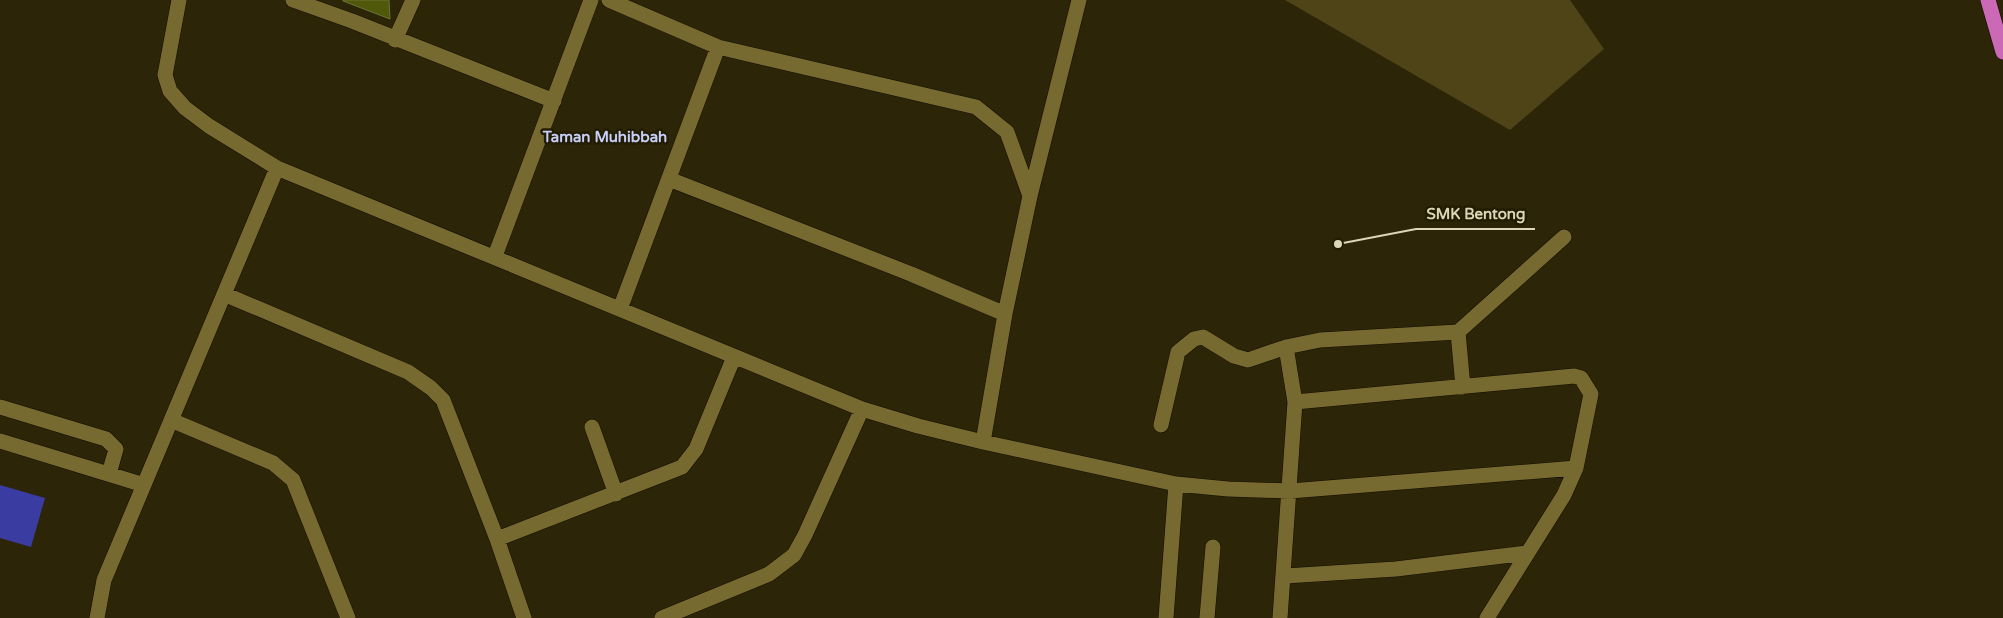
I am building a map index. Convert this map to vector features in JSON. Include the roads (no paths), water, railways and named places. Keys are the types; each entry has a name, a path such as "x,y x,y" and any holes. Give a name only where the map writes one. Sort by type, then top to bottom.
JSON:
{"highway":[{"path":"1988,0 2003,52"}],"street":[{"path":"179,0 165,75 170,91 185,108 210,126 277,168 495,256 620,310 862,409 918,426 983,442 1176,484 1290,491 1576,468"},
{"path":"292,0 352,21 395,40 554,101"},
{"path":"395,40 413,0"},
{"path":"495,256 591,0"},
{"path":"609,0 718,47 976,106 1007,132 1030,196"},
{"path":"983,442 1005,314 1030,196 1079,0"},
{"path":"620,310 718,47"},
{"path":"96,618 104,580 277,168"},
{"path":"670,179 911,274 1005,314"},
{"path":"1161,425 1178,352 1194,339 1203,338 1234,356 1248,360 1286,347 1320,340 1458,332 1564,237"},
{"path":"224,294 408,372 432,388 443,400 498,539 524,618"},
{"path":"1458,332 1462,387"},
{"path":"1280,618 1295,402 1286,347"},
{"path":"498,539 670,474 682,467 690,460 705,431 734,357"},
{"path":"1295,402 1574,376 1581,378 1591,394 1576,468 1564,495 1487,618"},
{"path":"0,407 106,439 116,449 109,474"},
{"path":"662,618 769,574 794,555 806,535 862,409"},
{"path":"171,420 273,463 293,480 348,618"},
{"path":"592,427 616,494"},
{"path":"0,440 144,485"},
{"path":"1166,618 1176,484"},
{"path":"1207,618 1213,546"},
{"path":"1284,576 1396,569 1527,553"}],"place":[{"name":"SMK Bentong","path":"1338,244"}],"district":[{"name":"Taman Muhibbah","path":"605,137"}]}
